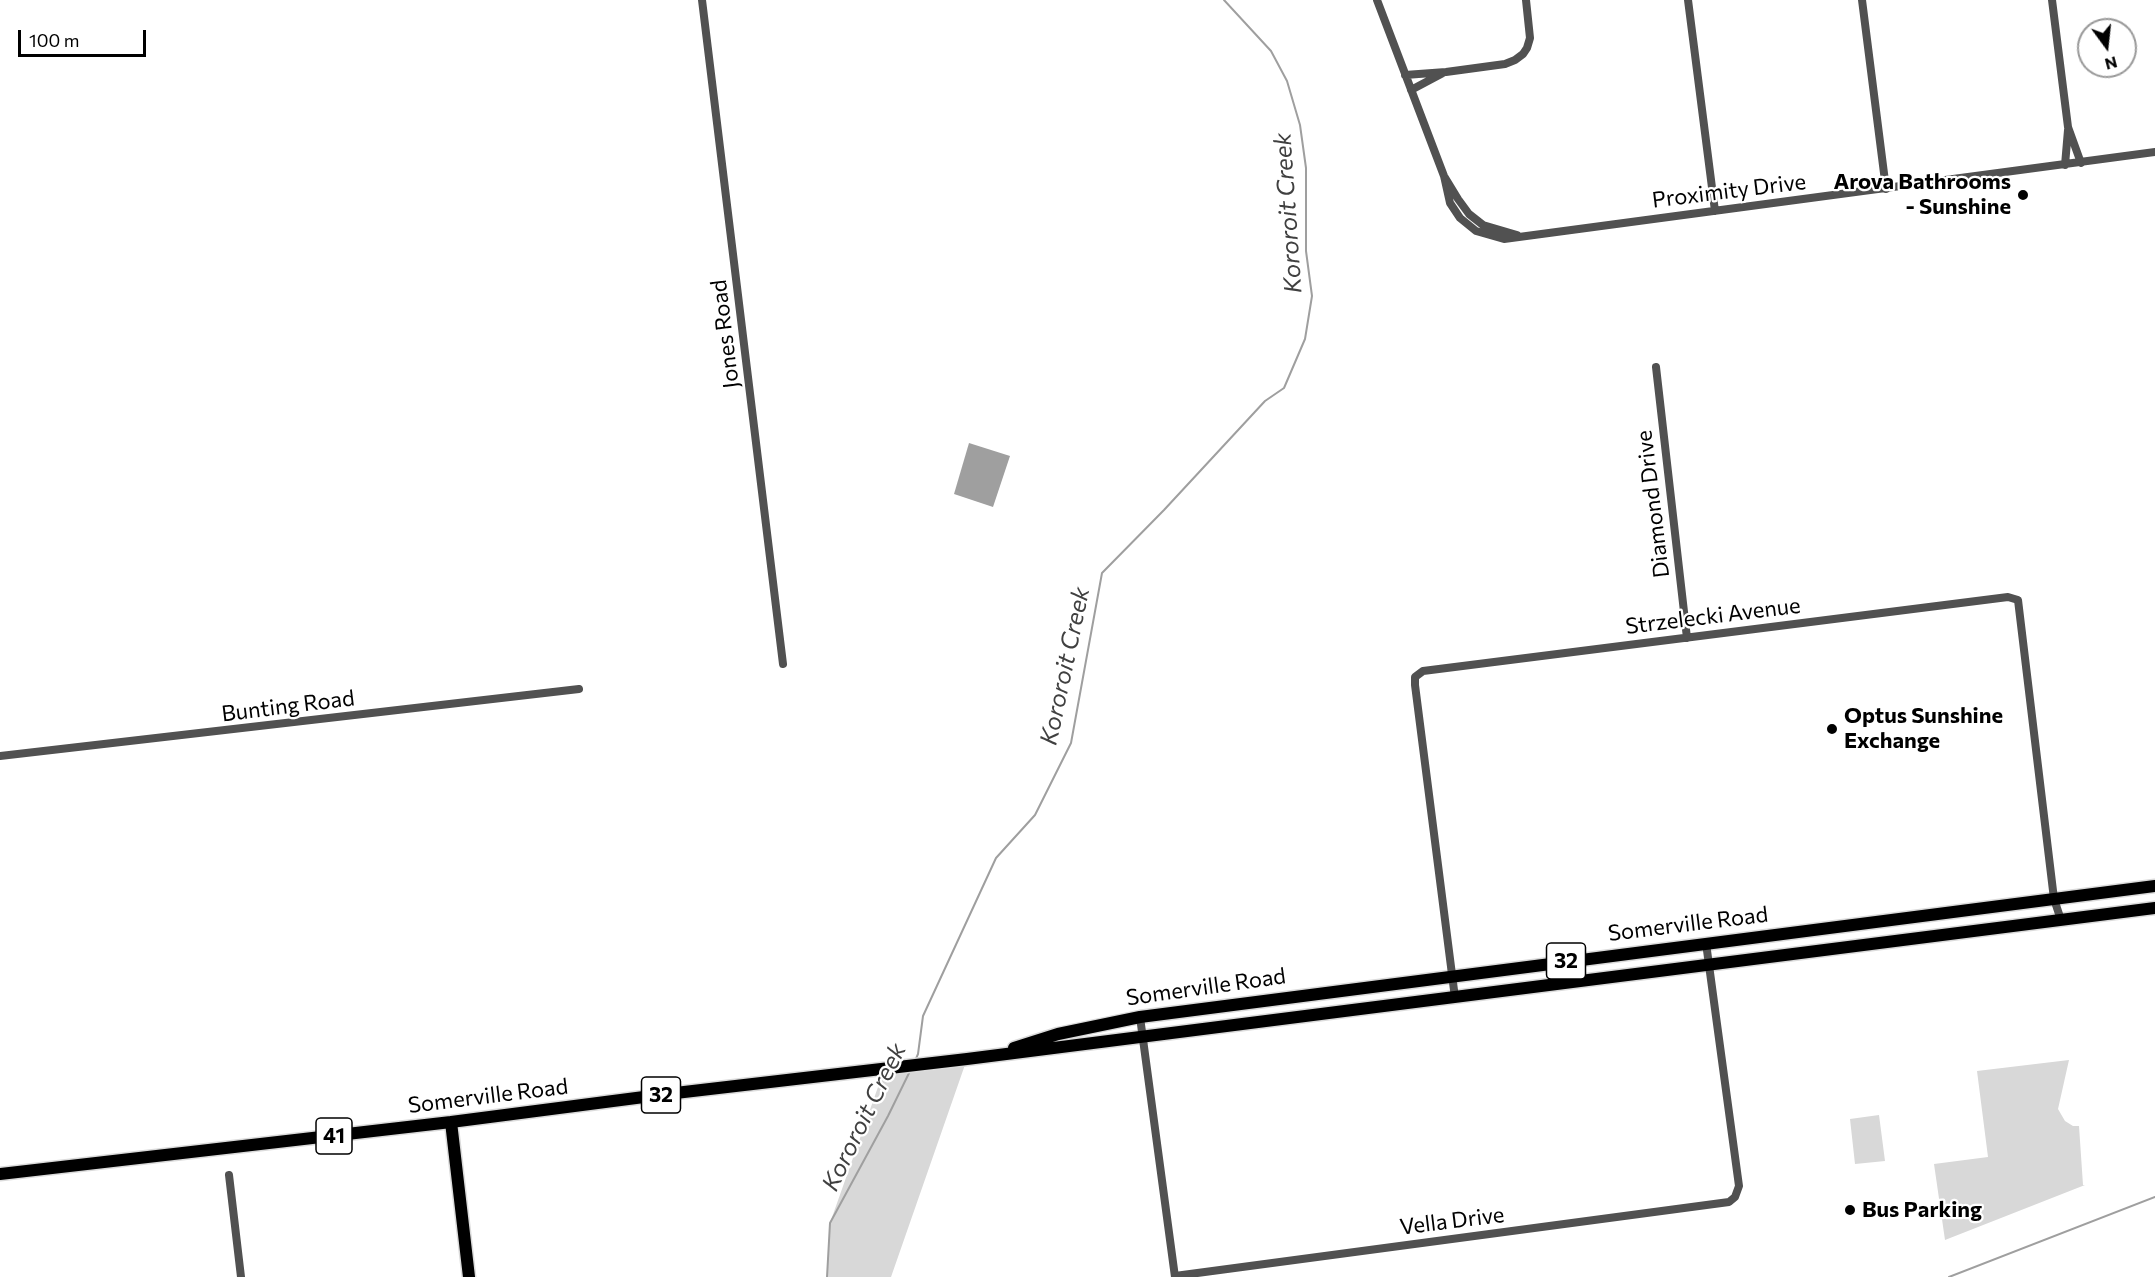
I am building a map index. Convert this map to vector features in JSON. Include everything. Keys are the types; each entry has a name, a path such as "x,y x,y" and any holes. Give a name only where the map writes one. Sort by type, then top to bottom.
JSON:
{"main road":[{"name":"Somerville Road","path":"981,1058 1058,1034 1140,1017 2155,885"},
{"name":"Somerville Road","path":"0,1174 981,1058 2155,908"},
{"path":"451,1122 469,1277"}],"street":[{"name":"Jones Road","path":"702,0 783,664"},
{"name":"Proximity Drive","path":"1377,0 1444,176 1463,208 1474,220 1489,228 1521,236 2155,152"},
{"path":"1405,75 1505,64 1523,54 1530,38 1526,0"},
{"path":"1688,0 1715,211"},
{"path":"1862,0 1886,189"},
{"path":"2052,0 2068,127 2065,165"},
{"path":"1411,90 1446,72"},
{"path":"2068,127 2081,163"},
{"name":"Diamond Drive","path":"1656,367 1687,638"},
{"name":"Strzelecki Avenue","path":"1455,998 1415,685 1415,676 1423,671 2008,597 2018,600 2054,899 2061,920"},
{"name":"Bunting Road","path":"0,756 579,689"},
{"name":"Vella Drive","path":"1140,1017 1175,1276 1729,1202 1735,1197 1739,1186 1706,943"},
{"path":"229,1175 241,1277"}],"shaded area":[{"path":"969,443 1010,456 993,507 954,494"},
{"path":"967,1059 891,1277 827,1277 830,1223 884,1070"},
{"path":"2069,1060 2058,1109 2065,1121 2073,1126 2079,1126 2083,1185 2085,1185 1945,1240 1934,1164 1988,1157 1977,1071"},
{"path":"1879,1115 1885,1161 1855,1164 1850,1119"}],"waterway":[{"name":"Kororoit Creek","path":"915,1061 923,1016 996,858 1035,815 1071,743 1102,573 1265,401 1284,388 1305,339 1312,296 1306,251 1306,168 1300,125 1287,81 1271,51 1224,0"},
{"name":"Kororoit Creek","path":"827,1277 830,1223 911,1069"},
{"path":"1949,1277 2155,1197"}],"place":[{"name":"Arova Bathrooms - Sunshine","path":"2023,195"},
{"name":"Optus Sunshine Exchange","path":"1832,729"},
{"name":"Bus Parking","path":"1850,1210"}]}
